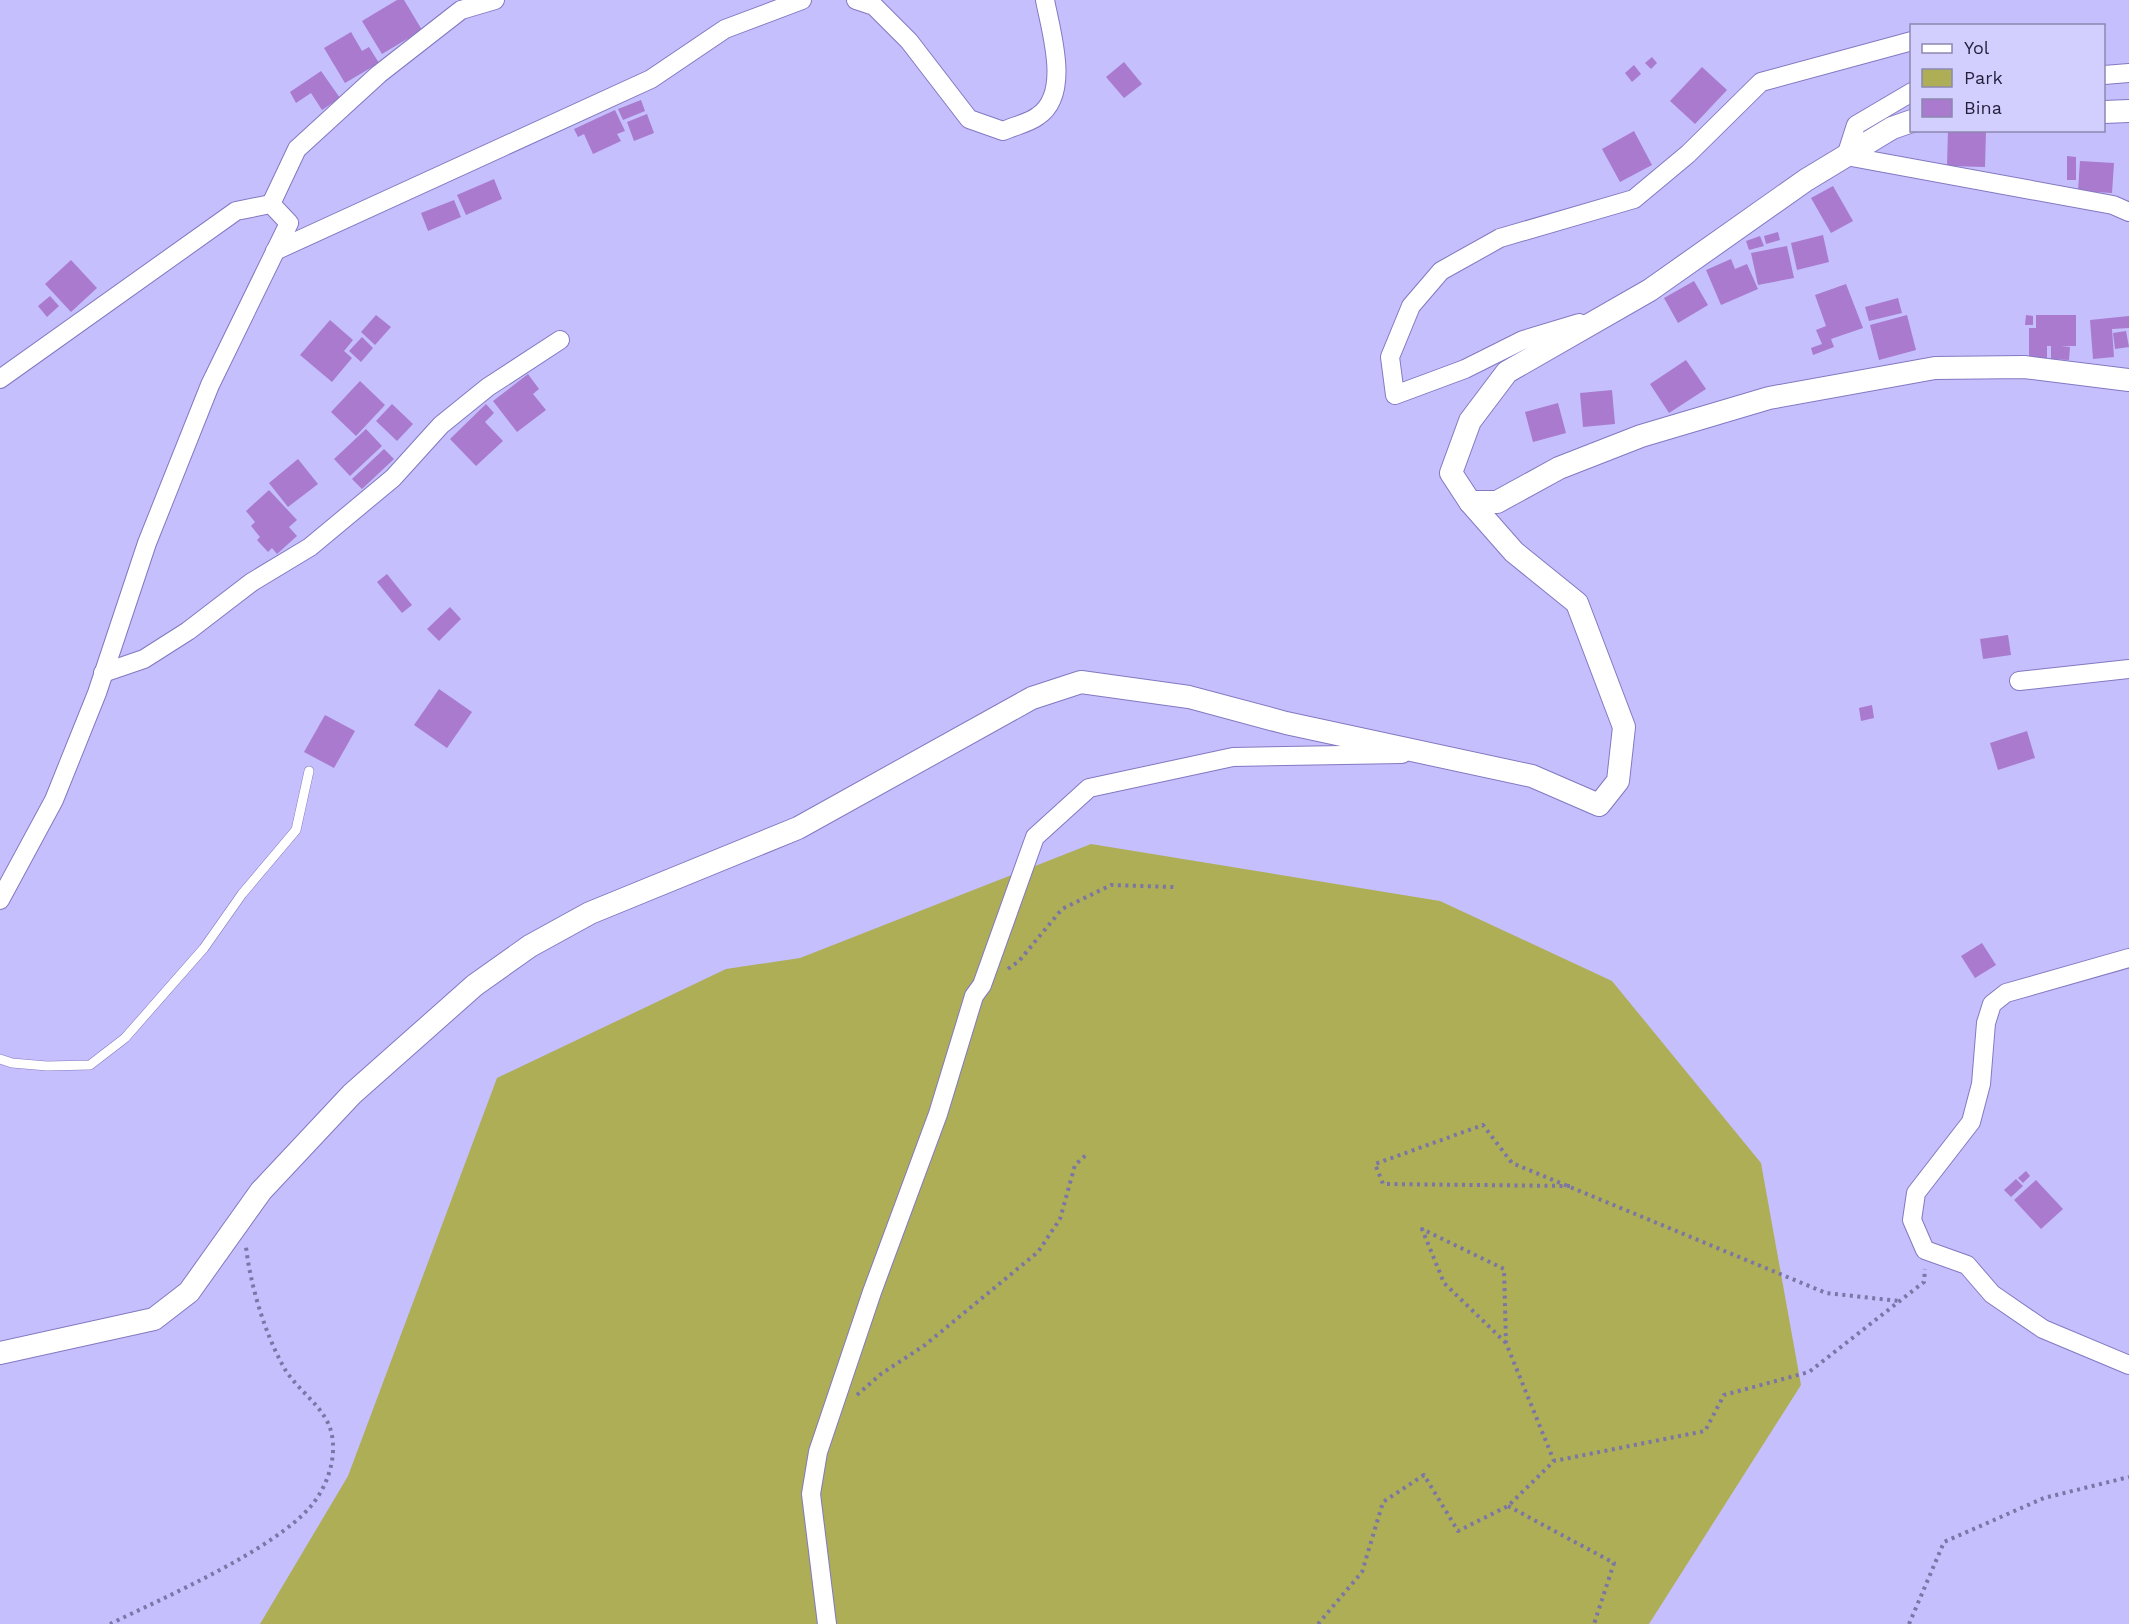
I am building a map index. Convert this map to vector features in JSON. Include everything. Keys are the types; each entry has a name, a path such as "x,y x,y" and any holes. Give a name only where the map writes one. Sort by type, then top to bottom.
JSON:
{"street":[{"path":"271,204 297,149 379,74 461,10 495,0"},
{"path":"275,252 651,79 725,29 802,0"},
{"path":"856,0 874,6 909,41 969,119 1004,131 1039,116 1055,98 1057,65 1045,0"},
{"path":"1604,316 1523,340 1465,369 1395,395 1390,357 1411,306 1441,271 1500,238 1634,199 1696,147 1761,82 1910,41"},
{"path":"2105,75 2129,73"},
{"path":"1846,156 1856,125 1910,93"},
{"path":"2105,112 2129,111"},
{"path":"0,1353 154,1319 189,1292 261,1191 352,1094 475,985 530,946 590,913 798,828 1032,698 1081,682 1189,697 1286,723 1532,776 1599,805 1618,781 1624,727 1577,603 1514,552 1470,502 1451,473 1470,421 1507,372 1650,291 1806,180 1892,128 1910,121"},
{"path":"1846,156 2113,205 2129,212"},
{"path":"0,900 54,800 103,673 147,543 210,385 289,223 271,204"},
{"path":"0,379 236,212 271,204"},
{"path":"103,673 144,659 188,631 252,582 310,547 393,478 441,425 488,387 560,340"},
{"path":"1470,502 1497,502 1559,468 1641,436 1769,398 1935,369 2024,367 2129,380"},
{"path":"2019,681 2129,669"},
{"path":"827,1624 811,1494 818,1452 872,1292 938,1114 974,996 982,985 1035,837 1089,788 1233,757 1432,754"},
{"path":"2129,958 2006,993 1992,1004 1986,1023 1981,1084 1971,1122 1916,1193 1912,1220 1925,1250 1967,1265 1992,1294 2043,1329 2129,1365"}],"lane":[{"path":"0,1059 12,1063 47,1066 90,1065 125,1038 204,948 242,894 296,830 309,771"}],"path":[{"path":"982,985 1019,961 1062,909 1111,885 1174,887"},
{"path":"1570,1186 1383,1184 1375,1164 1483,1125 1512,1163 1570,1186 1826,1293 1899,1301"},
{"path":"855,1396 881,1374 925,1345 1038,1252 1060,1219 1075,1165 1087,1154"},
{"path":"110,1624 224,1566 274,1537 311,1506 332,1463 334,1443 328,1423 282,1364 250,1280 243,1219"},
{"path":"1506,1343 1444,1283 1422,1229 1504,1269 1506,1343 1554,1461"},
{"path":"1318,1624 1362,1572 1383,1502 1424,1475 1458,1531 1508,1506 1554,1461 1705,1431 1724,1395 1809,1372 1924,1282 1925,1250"},
{"path":"1909,1624 1944,1542 2044,1498 2129,1477"},
{"path":"1508,1506 1614,1563 1594,1624"}],"green space":[{"path":"1091,844 1440,901 1612,981 1761,1163 1801,1385 1649,1624 260,1624 348,1476 497,1078 726,969 800,958"}],"building":[{"path":"397,0 404,0 422,30 382,54 362,21"},
{"path":"351,32 362,51 369,47 379,63 345,83 324,48"},
{"path":"1652,57 1657,63 1651,69 1645,63"},
{"path":"1124,62 1142,84 1124,98 1106,77"},
{"path":"1634,65 1641,74 1632,82 1625,73"},
{"path":"1702,67 1727,90 1695,124 1670,101"},
{"path":"321,71 340,98 322,110 311,93 296,103 290,92"},
{"path":"641,100 645,111 623,120 618,109"},
{"path":"615,110 625,131 617,134 621,141 593,154 584,134 578,137 574,129"},
{"path":"647,114 654,133 634,141 627,122"},
{"path":"1634,131 1652,165 1620,182 1602,149"},
{"path":"1948,132 1986,132 1985,167 1947,166"},
{"path":"2067,156 2076,157 2076,180 2067,180"},
{"path":"2080,161 2114,163 2112,193 2078,191"},
{"path":"494,179 502,199 466,215 457,195"},
{"path":"1833,186 1853,221 1831,233 1811,198"},
{"path":"454,200 461,217 428,231 421,213"},
{"path":"1778,232 1780,240 1766,244 1764,236"},
{"path":"1823,235 1829,262 1797,270 1791,243"},
{"path":"1760,236 1764,246 1749,250 1746,241"},
{"path":"1787,246 1794,278 1758,285 1751,253"},
{"path":"1731,259 1735,269 1747,264 1758,289 1721,305 1706,270"},
{"path":"71,260 97,288 71,312 45,284"},
{"path":"1694,281 1708,305 1678,323 1664,298"},
{"path":"1846,284 1863,328 1831,339 1834,347 1813,355 1811,348 1822,344 1816,330 1826,326 1815,295"},
{"path":"50,296 59,306 47,317 38,306"},
{"path":"1898,298 1902,313 1869,321 1865,307"},
{"path":"376,315 391,327 375,345 361,332"},
{"path":"1907,315 1916,350 1879,360 1870,325"},
{"path":"2026,315 2033,316 2033,325 2025,325"},
{"path":"2036,315 2076,315 2076,346 2061,346 2070,347 2069,360 2051,359 2051,346 2047,346 2047,358 2029,358 2029,328 2036,328"},
{"path":"2129,316 2129,328 2112,329 2114,357 2093,359 2090,320"},
{"path":"330,320 353,340 344,351 352,358 332,382 300,355"},
{"path":"2126,331 2129,347 2115,349 2113,333"},
{"path":"362,337 373,348 361,362 349,351"},
{"path":"1686,360 1706,389 1669,413 1650,384"},
{"path":"528,374 539,389 533,394 546,410 517,432 493,401"},
{"path":"360,381 385,405 356,436 331,412"},
{"path":"1612,390 1615,424 1583,427 1580,393"},
{"path":"1558,403 1566,433 1533,442 1525,412"},
{"path":"392,404 413,424 397,441 376,421"},
{"path":"486,404 494,413 485,422 503,441 476,466 450,439"},
{"path":"366,429 382,446 350,476 334,459"},
{"path":"384,449 394,459 362,489 352,479"},
{"path":"298,459 318,484 288,507 269,483"},
{"path":"269,490 297,520 289,527 297,536 277,554 272,548 268,552 257,540 260,537 251,526 255,522 246,511"},
{"path":"387,574 412,605 402,613 377,582"},
{"path":"450,607 461,619 439,641 427,629"},
{"path":"2008,635 2011,655 1983,659 1980,639"},
{"path":"439,689 472,712 447,748 414,725"},
{"path":"1872,705 1874,718 1861,721 1859,708"},
{"path":"325,715 355,731 334,768 304,752"},
{"path":"2027,731 2035,758 1998,770 1990,743"},
{"path":"1982,943 1996,965 1975,978 1961,956"},
{"path":"2026,1171 2030,1176 2023,1183 2018,1178"},
{"path":"2016,1179 2023,1186 2011,1197 2004,1190"},
{"path":"2036,1180 2063,1209 2041,1229 2014,1200"}]}
